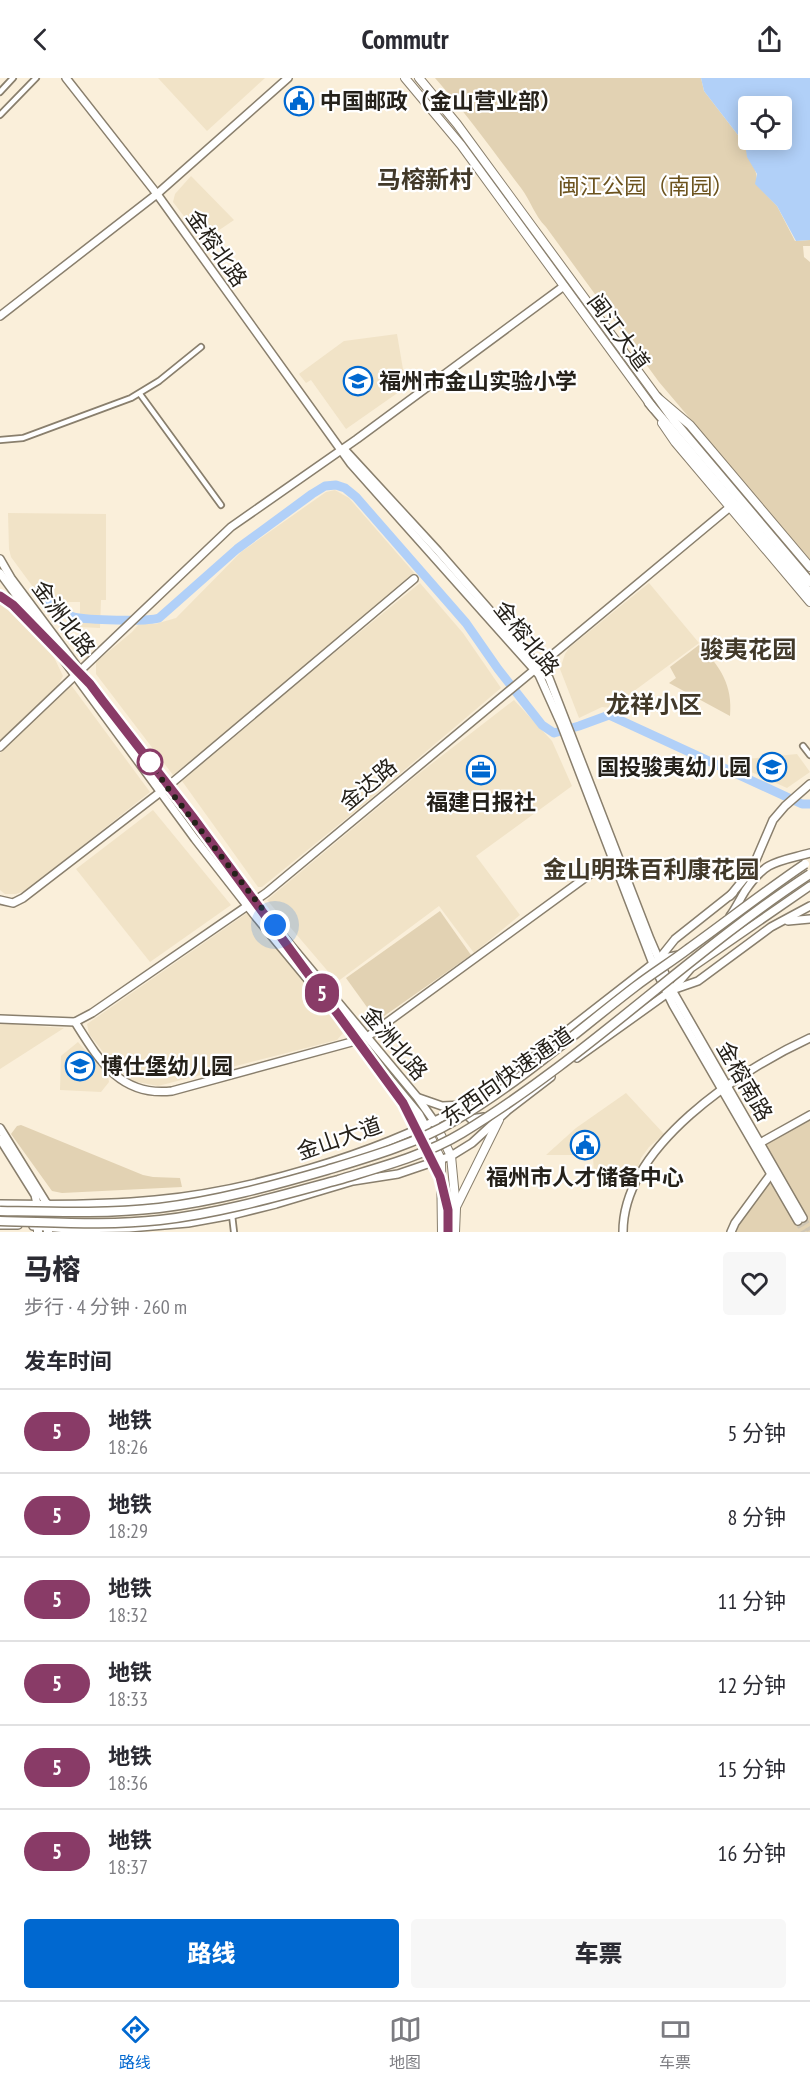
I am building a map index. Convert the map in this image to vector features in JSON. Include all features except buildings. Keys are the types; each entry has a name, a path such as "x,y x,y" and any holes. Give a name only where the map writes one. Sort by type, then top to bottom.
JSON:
{"highway":[{"path":"653,400 675,422 810,593"},
{"path":"724,485 810,582"},
{"name":"东西向快速通道","path":"0,1211 87,1212 137,1210 184,1204 272,1186 369,1158 409,1143 452,1122 491,1098 638,984 808,862"},
{"name":"东西向快速通道","path":"0,1223 128,1222 186,1216 275,1198 415,1155 459,1134 545,1077 692,959 810,874"}],"main road":[{"name":"金榕北路","path":"66,78 157,194 336,441 356,460 536,667 564,723 656,961"},
{"path":"0,316 157,194 288,78"},
{"name":"闽江大道","path":"405,78 449,129 564,286 653,400 690,424 810,567"},
{"name":"闽江大道","path":"418,78 457,124 653,400 675,442 810,602"},
{"path":"0,747 231,527 343,449 564,286"},
{"name":"金达路","path":"75,1022 92,1013 256,901 729,507"},
{"name":"金洲北路","path":"1,567 248,906 417,1097 434,1121"},
{"path":"0,900 14,903 23,898 164,790 414,579"},
{"path":"730,896 752,869 773,820 810,784"},
{"name":"金洲北路","path":"164,790 256,901 363,1038 425,1125"},
{"name":"金山大道","path":"0,1204 127,1202 183,1197 269,1179 344,1157 425,1125 464,1105 523,1065 656,961 684,954 716,930 733,912 757,875 770,864 787,857 810,853"},
{"path":"0,1019 75,1022 96,1056 115,1076 135,1086 159,1092 172,1091 363,1038 614,857"},
{"path":"656,961 675,939 757,875"},
{"name":"金山大道","path":"0,1223 38,1229 129,1228 188,1223 232,1215 353,1181 398,1174 451,1156 472,1143 508,1110 574,1059 670,992 691,968 810,886"},
{"path":"670,992 698,981 771,927 810,906"},
{"path":"771,927 789,921 810,919"},
{"name":"金榕南路","path":"656,961 670,992 771,1174 801,1220 760,1143 725,1088"},
{"path":"623,1232 628,1200 640,1174 649,1159 676,1130 725,1088 770,1059 810,1038"},
{"path":"417,1097 442,1106 464,1105 471,1119 508,1110"},
{"path":"760,1143 810,1115"},
{"path":"456,1208 499,1120"},
{"path":"434,1121 451,1156 456,1232"},
{"path":"425,1125 441,1160 442,1232"},
{"path":"0,1128 47,1204 48,1229"},
{"path":"0,1139 35,1195 38,1229"},
{"path":"344,1157 353,1181"},
{"path":"731,1232 735,1223 771,1174"}],"street":[{"path":"0,92 13,78"},
{"path":"0,115 36,78"},
{"path":"0,440 22,438 114,406 140,394 201,347"},
{"path":"140,394 221,505"},
{"path":"803,746 810,755"},
{"path":"232,1215 234,1232"}],"shaded area":[{"path":"158,78 265,78 207,131"},
{"path":"191,176 234,220 203,241 173,202 175,194"},
{"name":"福州市金山实验小学","path":"397,334 406,387 346,429 311,380 306,383 299,374 344,341"},
{"path":"335,490 349,498 416,575 173,775 96,674 96,662 139,624 155,624 176,618 241,552 326,492"},
{"path":"8,513 106,514 106,600 101,600 100,628 80,627 80,602 59,602 51,596 50,591 36,591 11,557"},
{"path":"420,583 463,633 501,688 363,805 262,887 258,887 182,781"},
{"path":"649,583 699,643 611,708 602,707 579,718 560,669 565,654 569,648"},
{"path":"12,600 39,639 51,651 63,676 56,689 0,741 0,604"},
{"path":"71,685 150,792 27,890 16,894 5,894 0,890 0,753"},
{"path":"514,700 552,741 572,786 476,856 520,915 474,953 439,906 337,982 267,900 417,775"},
{"name":"国投骏夷幼儿园","path":"797,754 810,772 787,788 727,761"},
{"path":"153,810 231,905 150,962 76,869"},
{"path":"247,913 345,1029 343,1033 337,1040 158,1086 132,1081 114,1066 89,1034 87,1024"},
{"path":"0,1023 64,1028 0,1069"},
{"name":"博仕堡幼儿园","path":"78,1042 108,1076 109,1082 101,1092 60,1090 61,1056"},
{"path":"626,1093 664,1134 649,1147 641,1158 635,1178 594,1176 593,1155 546,1155 576,1128"}],"green space":[{"name":"闽江公园（南园）","path":"435,78 701,78 704,91 738,135 738,150 747,150 755,169 756,184 777,206 795,241 810,240 810,246 803,246 804,257 810,262 810,560 659,382 538,218 521,188"},
{"path":"699,645 724,677 729,695 730,716 669,683 676,678 670,667"},
{"path":"440,911 471,955 377,1021 346,978"},
{"path":"810,1120 810,1232 727,1232 734,1217 763,1178 780,1169 765,1145"},
{"path":"21,1125 143,1175 180,1178 182,1187 62,1193 52,1191 11,1134 17,1126"}],"water":[{"path":"701,78 810,78 810,240 796,241 777,206 755,184 757,174 747,157 746,150 792,150 792,96 738,96 738,135 704,91"}],"waterway":[{"path":"42,596 61,611 74,617 117,620 159,618 237,549 312,494 325,486 336,485 345,488 356,497 466,623 498,669 542,725 554,733 609,715 802,804 810,804"},
{"path":"0,600 7,599"}],"tunnel":[{"path":"803,1218 810,1230"},
{"path":"798,1221 804,1232"}],"metro line":[{"name":"5","path":"0,596 13,605 90,684 192,816 403,1103 440,1177 448,1210 448,1232"}],"place":[{"name":"中国邮政（金山营业部）","path":"299,101"},
{"name":"福州市金山实验小学","path":"358,381"},
{"name":"国投骏夷幼儿园","path":"772,767"},
{"name":"福建日报社","path":"481,770"},
{"name":"博仕堡幼儿园","path":"80,1066"},
{"name":"福州市人才储备中心","path":"585,1145"}],"district":[{"name":"马榕新村","path":"425,179"},
{"name":"骏夷花园","path":"748,649"},
{"name":"龙祥小区","path":"654,704"},
{"name":"金山明珠百利康花园","path":"651,869"}],"route":[{"path":"150,762 275,925"}]}
